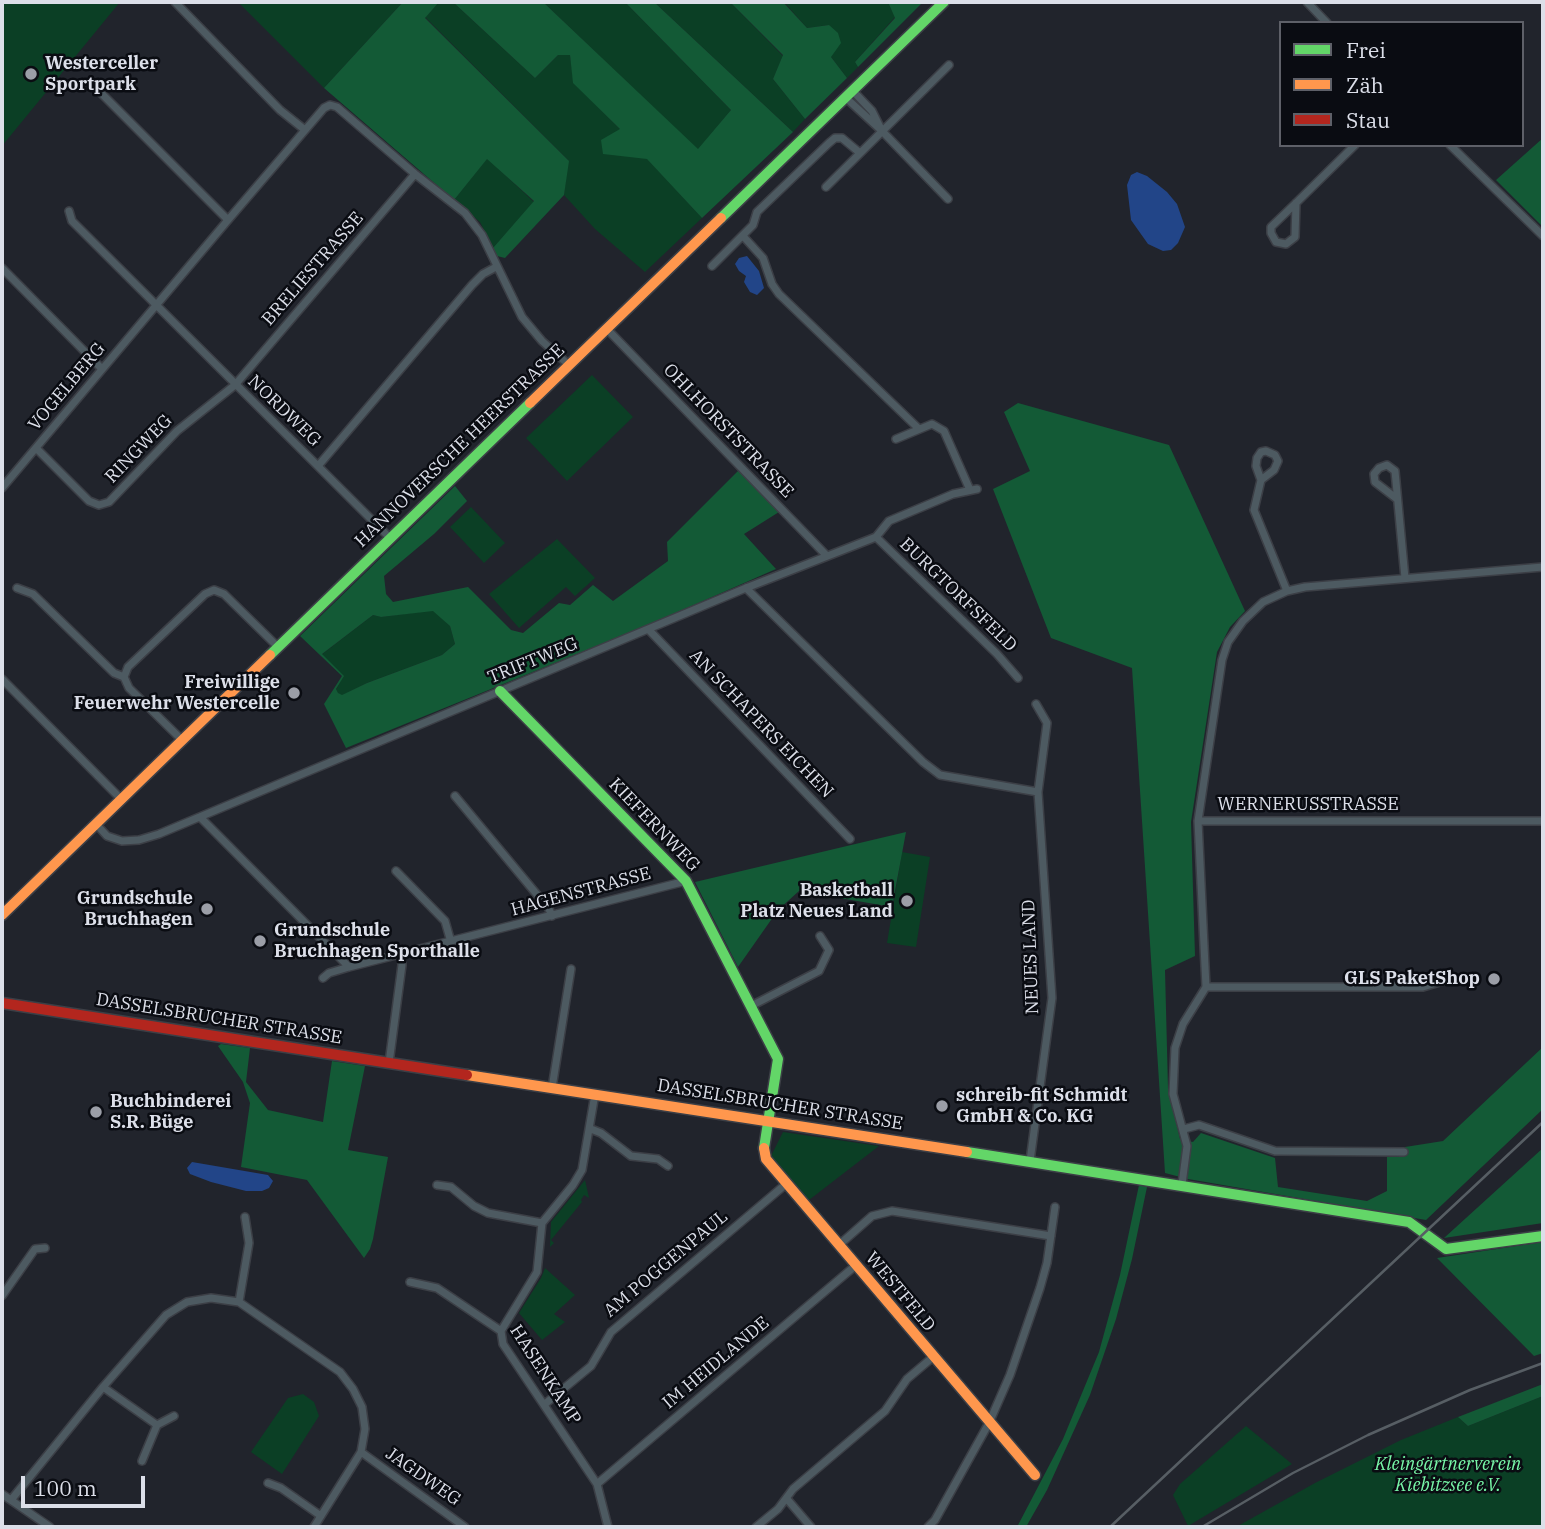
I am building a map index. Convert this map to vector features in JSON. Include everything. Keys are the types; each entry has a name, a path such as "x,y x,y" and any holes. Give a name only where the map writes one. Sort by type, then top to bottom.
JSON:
{"street":[{"path":"175,2 281,110 305,130"},
{"name":"HANNOVERSCHE HEERSTRASSE","path":"2,915 944,2"},
{"path":"1307,2 1325,21"},
{"path":"826,187 949,65"},
{"path":"97,89 228,220"},
{"path":"849,94 948,199"},
{"name":"VOGELBERG","path":"2,488 324,108 330,105 337,107 415,174"},
{"path":"712,266 753,225 757,212 835,138 842,138 860,153"},
{"path":"1296,203 1295,237 1286,244 1276,242 1271,233 1272,227 1296,203 1353,147"},
{"path":"1452,147 1543,236"},
{"path":"415,174 465,213 482,235 522,317 542,341 569,365"},
{"name":"BRELIESTRASSE","path":"235,385 415,174"},
{"path":"69,211 72,221 156,307"},
{"path":"743,236 763,258 772,284 779,294 919,429 896,439"},
{"path":"318,466 472,285 482,274 496,267"},
{"path":"2,270 102,369"},
{"name":"NORDWEG","path":"156,307 390,538"},
{"name":"OHLHORSTSTRASSE","path":"607,329 826,555"},
{"name":"RINGWEG","path":"36,448 89,501 99,505 109,502 177,430 235,385"},
{"name":"TRIFTWEG","path":"97,825 112,838 122,841 139,840 200,817 746,588 876,537 889,521 953,494 973,489 944,431 932,424 919,429"},
{"path":"1397,499 1375,482 1374,474 1379,468 1387,465 1395,471 1405,579"},
{"path":"1261,480 1254,510 1287,591"},
{"name":"BURGTORFSFELD","path":"876,537 997,654 1018,678"},
{"path":"1198,821 1222,660 1243,621 1263,603 1287,591 1305,587 1543,567"},
{"path":"746,588 923,762 940,775 1038,793"},
{"path":"17,589 33,594 114,673 124,677 129,688 183,741"},
{"path":"124,677 128,667 205,594 214,590 224,594 278,647"},
{"name":"AN SCHAPERS EICHEN","path":"649,630 850,839"},
{"path":"2,678 123,800"},
{"name":"KIEFERNWEG","path":"500,691 686,881 778,1059 768,1121"},
{"name":"NEUES LAND","path":"1030,1161 1052,998 1038,793 1047,723 1036,704"},
{"path":"455,796 552,916"},
{"path":"200,817 349,967"},
{"name":"WERNERUSSTRASSE","path":"1206,986 1198,821 1543,821"},
{"path":"396,871 445,921 451,942"},
{"name":"HAGENSTRASSE","path":"323,978 329,973 349,967 686,881"},
{"path":"751,1006 818,971 829,950 820,936"},
{"path":"389,1063 401,955"},
{"path":"552,1088 571,969"},
{"path":"1182,1184 1187,1146 1173,1094 1176,1043 1183,1024 1206,986 1423,988 1450,979"},
{"name":"DASSELSBRUCHER STRASSE","path":"2,1003 1182,1184 1409,1222 1446,1249 1543,1237"},
{"path":"501,1331 537,1272 542,1223 582,1170 595,1094"},
{"name":"WESTFELD","path":"768,1121 764,1148 766,1159 1035,1475"},
{"path":"1184,1129 1199,1125 1275,1151 1404,1152"},
{"path":"591,1129 601,1133 631,1156 658,1158 668,1166"},
{"name":"AM POGGENPAUL","path":"545,1404 591,1366 611,1332 786,1184"},
{"path":"437,1185 451,1187 474,1206 488,1213 542,1223"},
{"path":"928,1527 935,1520 989,1423 1010,1375 1040,1288 1055,1207"},
{"path":"839,1245 872,1216 892,1211 1051,1236"},
{"path":"239,1302 249,1243 246,1217"},
{"path":"2,1296 35,1249 45,1248"},
{"name":"IM HEIDLANDE","path":"597,1484 855,1266"},
{"name":"HASENKAMP","path":"410,1282 437,1288 501,1331 503,1343 597,1484 608,1527"},
{"path":"10,1500 166,1315 187,1302 211,1298 239,1302 340,1372 354,1389 362,1407 365,1429 361,1452 314,1527"},
{"path":"756,1527 793,1489 886,1411 907,1379 933,1357"},
{"path":"103,1387 157,1425"},
{"path":"142,1461 157,1425 174,1416"},
{"name":"JAGDWEG","path":"361,1452 466,1527"},
{"path":"268,1483 321,1516"},
{"path":"2,1494 50,1527"},
{"path":"786,1499 811,1527"}],"green space":[{"name":"Westerceller Sportpark","path":"2,2 120,2 2,146"},
{"path":"238,2 403,2 324,88"},
{"path":"403,2 439,2 425,18 569,161 564,195 505,258 497,256 493,248 534,201 487,159 454,200 324,88"},
{"path":"439,2 453,2 535,78 558,55 570,55 574,83 702,218 645,272 595,229 564,195 568,160 425,17"},
{"path":"453,2 543,2 698,149 731,110 625,2 654,2 793,132 702,218 647,159 603,154 601,140 620,129 573,83 570,55 558,55 535,78"},
{"path":"543,2 625,2 731,110 698,150"},
{"path":"654,2 730,2 783,56 773,79 805,119 793,132"},
{"path":"730,2 783,2 807,28 829,25 838,33 841,43 831,57 847,78 805,119 773,79 783,55"},
{"path":"784,2 888,2 895,17 855,62 858,67 847,78 831,57 829,25 807,28"},
{"path":"888,2 923,2 858,67 855,62 895,18"},
{"path":"1543,138 1543,227 1496,180"},
{"path":"487,158 534,202 493,248 480,222 454,200"},
{"path":"592,375 633,417 567,481 526,438"},
{"path":"1018,403 1169,445 1245,611 1230,627 1217,652 1191,822 1195,956 1165,970 1168,1088 1180,1139 1193,1142 1201,1133 1275,1158 1278,1187 1367,1201 1387,1191 1387,1157 1406,1156 1405,1147 1443,1141 1543,1047 1543,1109 1426,1220 1165,1173 1132,668 1051,638 993,489 1030,471 1004,412"},
{"path":"739,470 779,512 744,534 776,569 646,626 346,748 324,704 342,676 300,636 455,486 467,501 434,534 384,576 386,594 393,602 468,587 511,630 523,633 559,603 570,605 593,585 613,601 668,561 667,542","holes":["433,611 450,626 455,644 442,655 342,695 336,689 344,676 322,654 373,615 381,617"]},
{"path":"471,507 505,543 484,563 450,527"},
{"path":"557,539 595,578 575,596 566,587 519,628 489,594"},
{"path":"434,610 450,626 455,644 442,655 367,683 341,696 338,693 336,690 343,676 321,655 373,615 381,617"},
{"path":"906,832 892,907 799,891 778,910 738,967 695,882"},
{"path":"902,852 930,857 916,947 887,943"},
{"path":"221,1044 250,1048 246,1082 268,1110 323,1122 332,1061 365,1066 348,1150 388,1157 373,1239 364,1258 307,1180 241,1167 250,1103 243,1082 218,1046"},
{"path":"783,1132 879,1146 809,1200 771,1156"},
{"path":"1543,1148 1543,1223 1444,1238"},
{"path":"585,1180 589,1198 584,1195 582,1202 551,1240 554,1243 550,1247 551,1222"},
{"path":"1139,1185 1147,1187 1132,1259 1116,1319 1090,1395 1047,1490 1026,1527 1017,1527 1063,1439 1099,1352 1120,1275"},
{"path":"1543,1242 1543,1353 1534,1356 1437,1258"},
{"path":"545,1268 575,1295 554,1314 565,1322 542,1340 519,1313"},
{"path":"1543,1384 1543,1396 1468,1426 1458,1417"},
{"path":"303,1394 314,1402 319,1416 282,1474 251,1452 288,1398"},
{"name":"Kleingärtnerverein Kiebitzsee e.V.","path":"1543,1396 1543,1527 1236,1527 1401,1440 1458,1417 1468,1426"},
{"path":"1246,1426 1292,1464 1188,1526 1173,1495 1180,1484"}],"water":[{"path":"1137,172 1147,176 1167,192 1177,204 1185,227 1178,243 1171,250 1163,251 1148,244 1131,220 1127,185 1131,175"},
{"path":"747,256 759,271 764,288 757,295 750,292 744,282 746,276 735,264 739,258"},
{"path":"192,1162 268,1175 273,1181 269,1188 262,1191 246,1191 190,1174 187,1168"}],"railway":[{"path":"1110,1527 1543,1122"},
{"path":"1202,1527 1293,1473 1368,1435 1470,1390 1543,1363"}],"traffic: fast":[{"path":"721,218 944,2"},
{"path":"270,655 530,403"},
{"path":"500,691 686,881 778,1059 764,1148"},
{"path":"967,1152 1409,1222 1446,1249 1543,1236"}],"traffic: slow":[{"path":"530,403 721,218"},
{"path":"2,915 270,655"},
{"path":"467,1075 967,1152"},
{"path":"764,1148 766,1159 1035,1475"}],"traffic: jam":[{"path":"2,1003 467,1075"}],"place":[{"name":"Westerceller Sportpark","path":"31,74"},
{"name":"Freiwillige Feuerwehr Westercelle","path":"294,693"},
{"name":"Basketball Platz Neues Land","path":"907,901"},
{"name":"Grundschule Bruchhagen","path":"207,909"},
{"name":"Grundschule Bruchhagen Sporthalle","path":"260,941"},
{"name":"GLS PaketShop","path":"1494,979"},
{"name":"schreib-fit Schmidt GmbH & Co. KG","path":"942,1106"},
{"name":"Buchbinderei S.R. Büge","path":"96,1112"}]}
